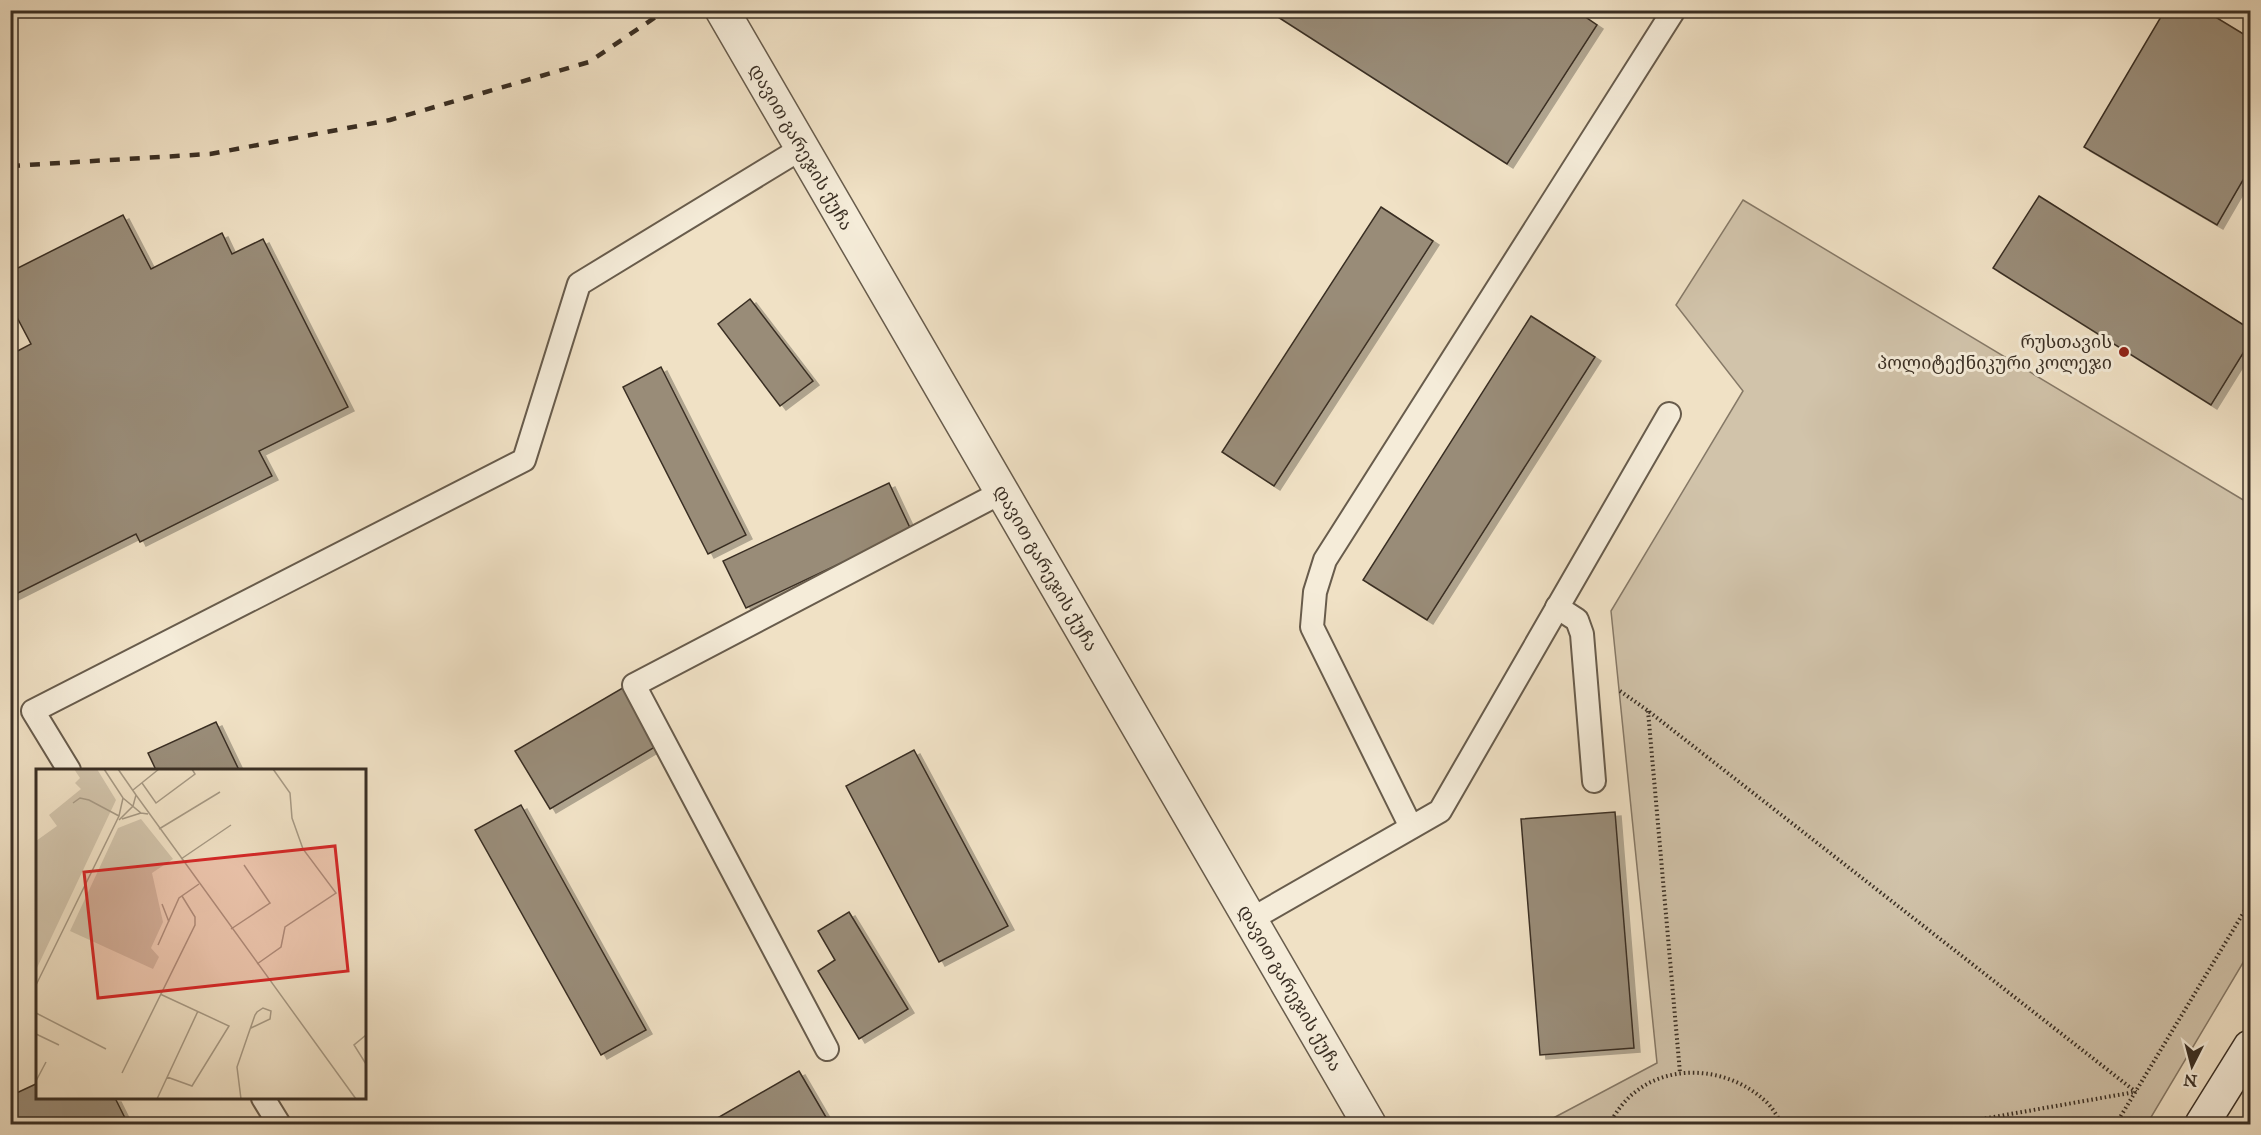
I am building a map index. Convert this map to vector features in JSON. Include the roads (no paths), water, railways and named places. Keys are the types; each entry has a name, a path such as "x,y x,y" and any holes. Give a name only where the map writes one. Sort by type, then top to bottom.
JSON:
{"street":[{"name":"დავით გარეჯის ქუჩა","path":"722,10 1369,1125"},
{"path":"2202,1125 2250,1047"}],"lane":[{"path":"1411,827 1312,627 1315,592 1325,560 1674,10"},
{"path":"68,769 33,711 524,460 579,284 802,148"},
{"path":"1250,920 1440,811 1669,414"},
{"path":"827,1048 634,685 1002,492"},
{"path":"1557,607 1577,620 1582,634 1594,781"},
{"path":"264,1099 279,1125"}],"railway":[{"path":"10,166 210,154 390,120 589,62 666,10"}],"place":[{"name":"რუსთავის პოლიტექნიკური კოლეჯი","path":"2124,352"}]}
